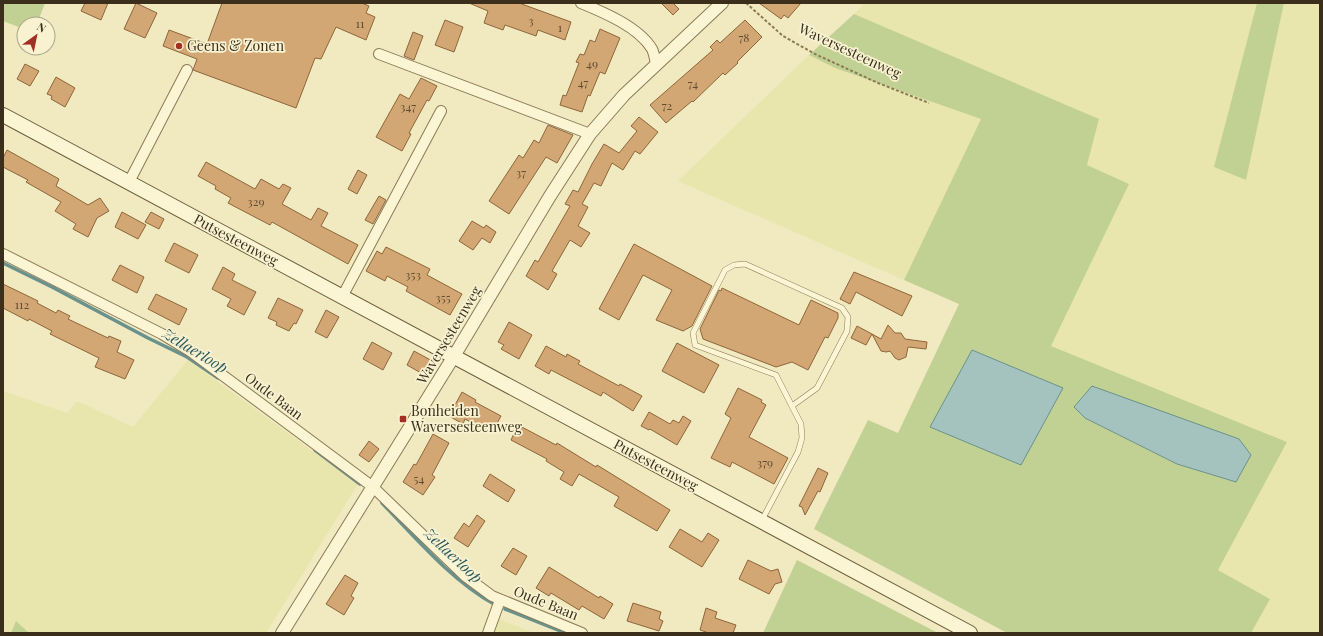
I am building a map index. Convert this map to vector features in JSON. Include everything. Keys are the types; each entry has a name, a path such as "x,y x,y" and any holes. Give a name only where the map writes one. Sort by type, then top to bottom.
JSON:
{"main road":[{"name":"Putsesteenweg","path":"3,115 970,633"}],"street":[{"path":"581,3 602,11 624,24 640,36 652,49 656,64"},
{"name":"Waversesteenweg","path":"282,633 454,356 550,196 590,134 624,96 656,64 722,3"},
{"path":"379,54 590,134"},
{"path":"129,182 187,70"},
{"path":"342,297 441,111"},
{"name":"Oude Baan","path":"3,254 162,334 190,351 373,487 465,576 492,596 582,633"},
{"name":"Oude Baan","path":"488,633 500,600"}],"lane":[{"path":"762,521 798,452 802,438 801,424 776,375 695,344 693,333 725,270 734,265 745,264 842,308 848,317 847,331 817,388 792,406"}],"path":[{"name":"Waversesteenweg","path":"746,3 783,36 815,54 878,83 929,103"}],"shaded area":[{"path":"863,3 1257,3 1215,167 1246,179 1284,3 1320,3 1320,633 1251,633 1270,599 1218,570 1287,442 1051,346 1129,184 1087,165 1099,119 854,14"},
{"path":"809,55 835,68 981,119 904,280 678,181"},
{"path":"188,360 358,484 266,633 29,633 16,621 11,633 3,633 3,391 67,413 77,401 133,427"},
{"path":"499,619 534,633 494,633"}],"green space":[{"path":"3,3 45,3 40,16 16,16 16,26 3,21"},
{"path":"1257,3 1284,3 1246,180 1214,167"},
{"path":"854,14 1099,119 1087,165 1129,184 1051,346 1287,442 1218,570 1270,599 1251,633 1007,633 814,529 868,420 898,433 959,304 904,280 981,119 835,68 809,55","holes":["1085,418 1236,482 1177,464"]},
{"path":"797,560 938,633 763,633"},
{"path":"16,621 29,633 11,633"}],"water":[{"path":"972,350 1063,388 1021,465 930,427"},
{"path":"1092,386 1239,439 1251,455 1236,482 1177,464 1085,418 1074,407"}],"building":[{"path":"85,3 108,3 101,20 81,11"},
{"path":"136,3 157,13 145,38 124,29"},
{"path":"222,3 362,3 369,6 366,13 375,17 366,40 336,27 321,59 315,58 296,108 193,70 197,59 163,46 169,30 207,44"},
{"path":"469,3 519,3 571,22 565,40 538,30 536,36 505,25 503,30 484,23 488,11"},
{"path":"661,3 673,3 679,9 673,15"},
{"path":"759,3 801,3 788,18 784,15 781,19"},
{"path":"445,20 463,27 454,52 435,45"},
{"path":"745,20 762,37 725,75 723,73 693,102 692,101 666,123 650,105 713,50 710,47 717,40 720,43"},
{"path":"600,29 620,38 605,74 600,72 590,96 588,95 582,112 560,105 563,95 566,96 579,63 576,62 580,54 584,55 590,40 595,42"},
{"path":"413,32 423,36 414,60 404,56"},
{"path":"25,64 39,71 30,86 17,79"},
{"path":"56,77 75,88 65,107 51,99 52,96 47,94"},
{"path":"421,78 437,86 429,101 427,100 409,133 411,134 402,151 376,137 400,94 409,99"},
{"path":"639,117 658,132 640,154 635,151 623,170 612,163 601,186 594,183 582,204 588,207 578,226 590,233 581,247 570,240 552,271 557,274 548,290 526,276 535,260 538,262 570,206 565,204 573,190 578,192 604,144 619,153 637,131 631,126"},
{"path":"548,125 573,135 557,163 546,157 509,214 489,201 519,155 523,158 534,140 539,143"},
{"path":"7,150 59,179 56,186 88,205 100,198 109,211 97,218 88,237 73,229 76,224 55,211 61,202 26,182 28,180 3,167 3,158"},
{"path":"206,162 255,189 261,179 279,189 283,184 291,188 282,204 311,220 318,208 328,213 321,226 358,245 348,264 272,222 270,225 228,203 231,198 215,189 216,186 198,176"},
{"path":"358,170 367,175 357,194 348,189"},
{"path":"379,196 386,200 373,224 365,220"},
{"path":"122,212 146,225 138,239 115,227"},
{"path":"151,212 164,219 159,229 145,222"},
{"path":"472,221 484,228 486,225 496,232 490,243 482,238 473,250 459,241"},
{"path":"174,243 198,255 189,273 165,261"},
{"path":"634,244 712,286 692,326 683,331 656,320 672,290 643,275 619,320 599,309"},
{"path":"386,247 430,269 427,275 462,294 450,315 406,291 408,287 387,276 385,281 366,271 377,251 382,254"},
{"path":"120,265 144,277 137,293 112,280"},
{"path":"223,267 235,274 232,280 256,292 244,315 227,306 231,299 212,289"},
{"path":"854,272 912,296 902,316 856,292 850,304 840,299"},
{"path":"3,284 38,301 37,303 56,313 58,310 70,316 68,319 108,338 109,336 121,341 117,352 134,360 125,379 95,367 99,358 50,334 52,331 29,319 28,321 3,308"},
{"path":"722,288 799,325 811,300 838,313 838,318 828,338 825,337 808,370 792,362 776,367 703,339 700,329 719,290 721,291"},
{"path":"156,294 187,309 179,325 148,309"},
{"path":"278,298 303,310 296,324 294,323 289,331 276,325 277,322 268,318"},
{"path":"326,310 339,317 327,338 315,332"},
{"path":"509,322 532,335 519,359 501,349 504,345 498,342"},
{"path":"888,325 895,333 901,333 905,339 927,342 926,349 908,347 906,357 899,360 895,358 890,351 881,351 872,334 881,339"},
{"path":"857,326 872,334 866,345 851,338"},
{"path":"372,342 392,353 383,370 363,359"},
{"path":"677,343 719,365 704,393 662,371"},
{"path":"546,346 566,357 567,354 580,361 578,364 619,386 620,384 642,396 633,411 603,392 601,396 551,370 549,374 535,366"},
{"path":"414,351 436,363 428,377 407,365"},
{"path":"738,388 762,400 761,402 766,405 749,437 788,458 774,484 732,462 730,467 711,458 731,418 725,414"},
{"path":"462,392 476,400 475,402 501,416 494,429 490,426 487,431 465,419 463,424 449,416"},
{"path":"649,412 670,424 673,420 679,423 683,416 691,421 677,445 650,429 649,430 641,426"},
{"path":"518,425 556,445 557,443 596,467 597,465 670,510 657,531 614,506 619,497 579,474 572,486 560,479 564,472 546,461 547,459 511,440"},
{"path":"433,434 449,443 432,475 435,477 423,495 403,482 414,464 416,465"},
{"path":"369,441 379,449 369,462 359,455"},
{"path":"818,468 828,473 820,492 818,491 805,515 802,507 799,506"},
{"path":"490,474 515,490 508,502 483,486"},
{"path":"477,515 485,521 468,547 454,538 464,523 469,527"},
{"path":"680,529 702,542 708,533 719,540 702,567 669,547"},
{"path":"513,548 527,556 516,575 501,566"},
{"path":"748,560 771,571 778,569 782,582 775,584 769,594 739,579"},
{"path":"549,567 599,598 600,596 613,604 604,619 582,606 579,610 551,593 549,596 536,588"},
{"path":"345,575 358,583 351,596 354,598 344,615 326,604"},
{"path":"633,603 661,612 659,619 663,621 659,631 627,621"},
{"path":"706,608 717,612 715,618 736,625 733,633 709,633 700,630"}],"waterway":[{"name":"Zellaerloop","path":"3,263 187,357 218,378"},
{"name":"Zellaerloop","path":"315,450 360,484"},
{"name":"Zellaerloop","path":"382,503 449,571 494,604"},
{"path":"505,609 566,633"}],"place":[{"name":"Geens & Zonen","path":"179,46"},
{"name":"Bonheiden Waversesteenweg","path":"403,419"}]}
